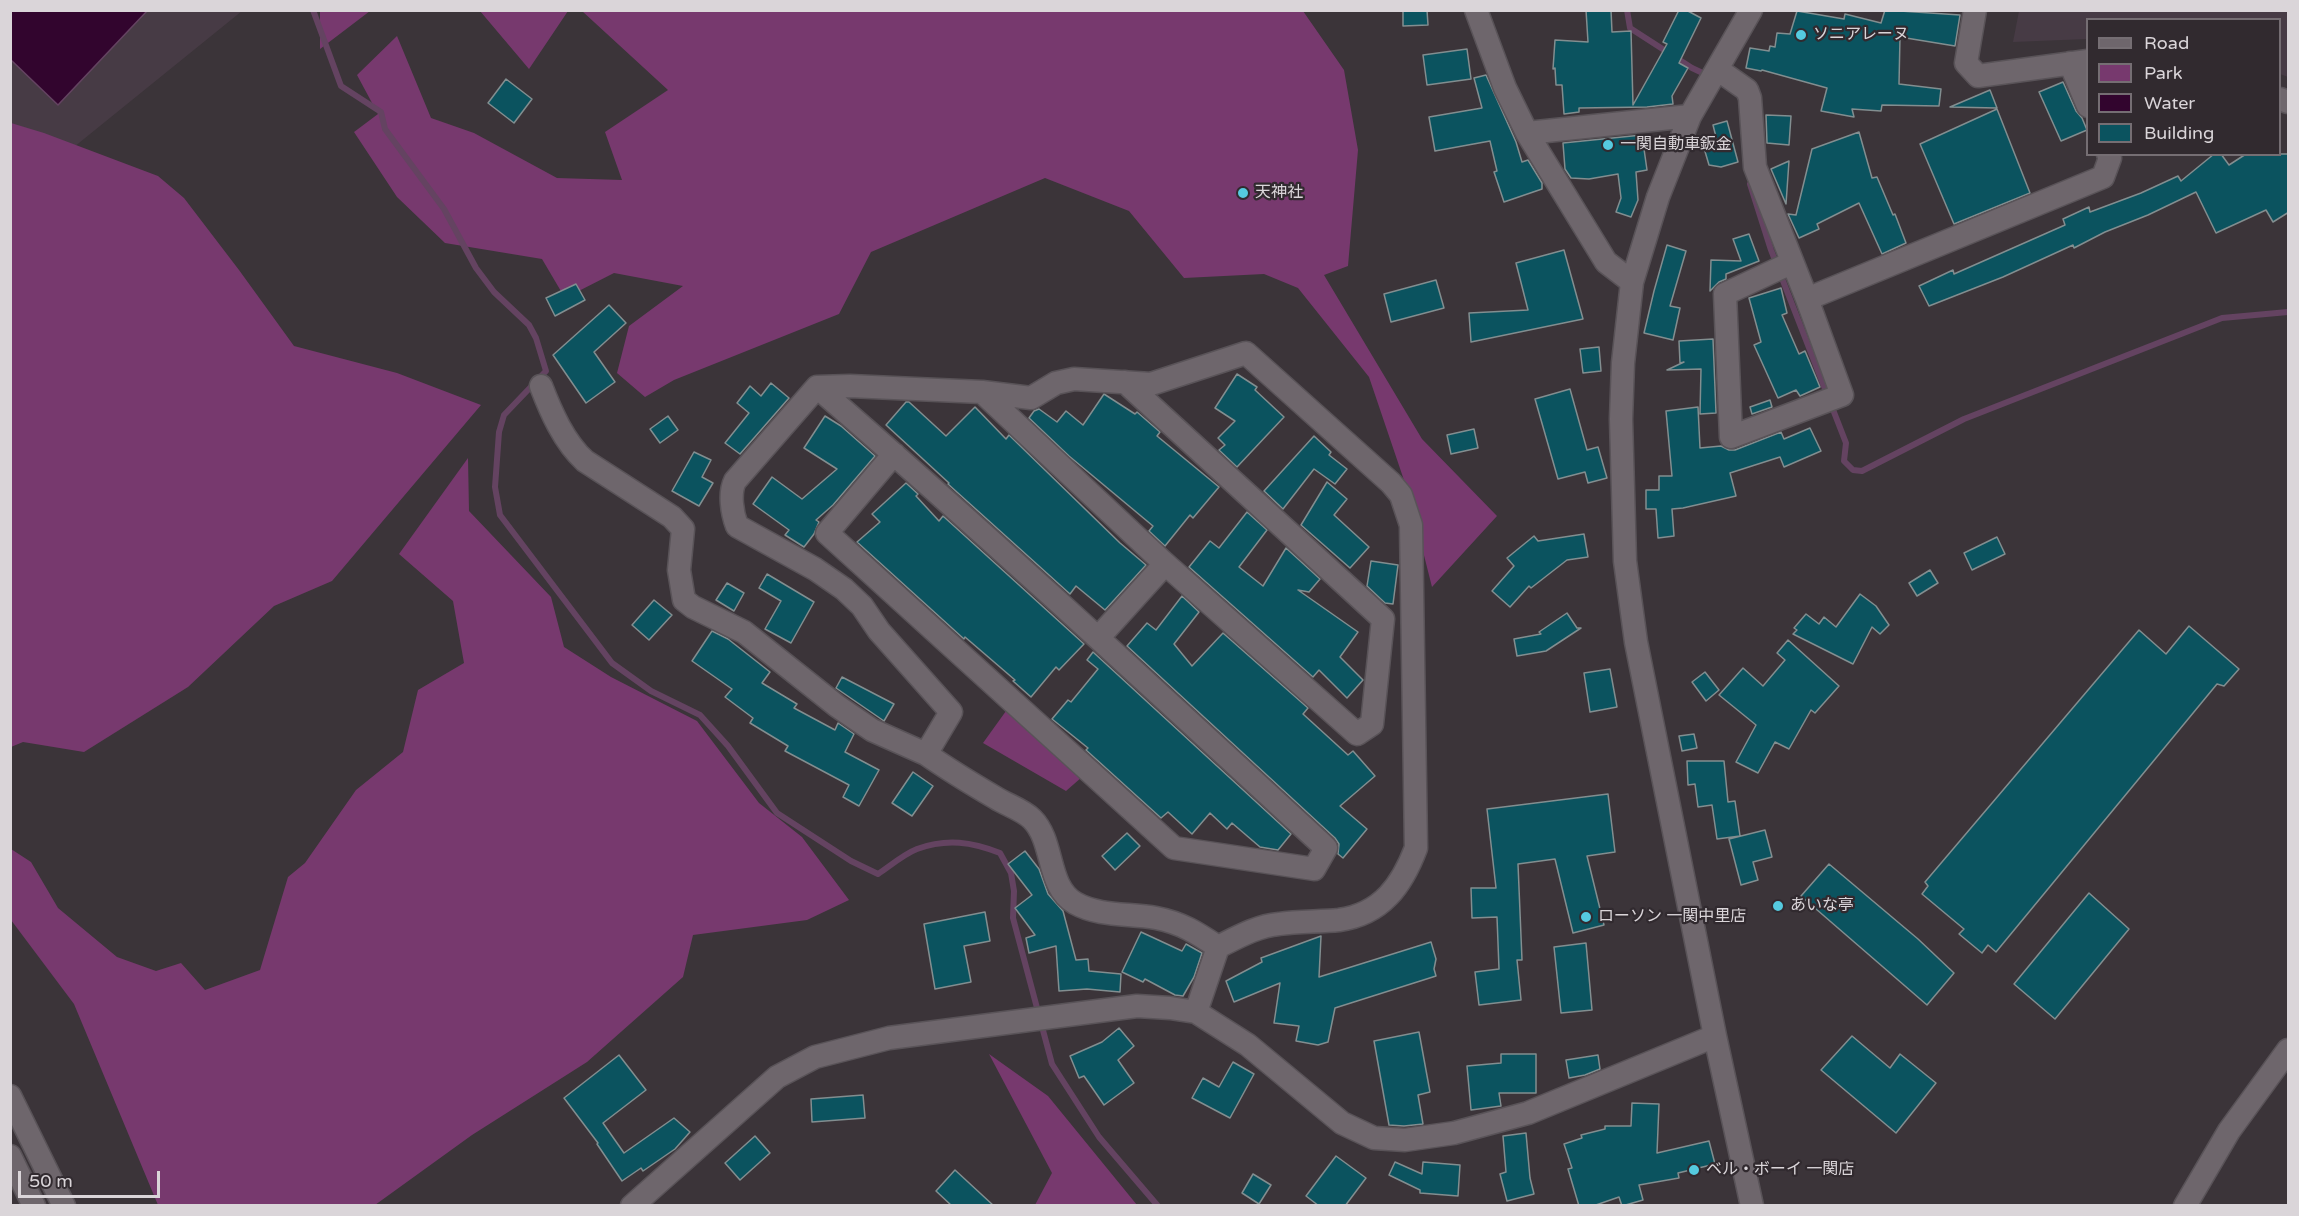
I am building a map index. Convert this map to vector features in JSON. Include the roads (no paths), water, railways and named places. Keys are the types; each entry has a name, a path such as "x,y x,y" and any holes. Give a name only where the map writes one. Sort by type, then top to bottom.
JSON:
{"street":[{"path":"1476,10 1505,88 1527,133 1606,262 1632,282"},
{"path":"1751,10 1690,116 1658,197 1632,282 1623,363 1621,419 1625,561 1636,642 1715,1036 1752,1206"},
{"path":"1975,10 1965,63 1978,76 2079,62 2086,96"},
{"path":"1717,69 1747,90 1750,98 1755,167 1842,395 1731,437 1725,294 1791,263"},
{"path":"1527,133 1690,116"},
{"path":"1807,299 2103,177 2109,156"},
{"path":"926,753 951,712 879,631 862,606 815,569 737,526 734,517 732,487 735,481 818,387 850,386 982,392 1031,398 1056,383 1074,379 1151,384 1246,353 1391,483 1401,495 1411,525 1416,848 1399,885 1388,898 1372,908 1341,920 1277,924 1252,930 1218,946 1196,1012"},
{"path":"982,392 1165,564 1357,734 1372,724 1383,619 1125,382"},
{"path":"541,386 550,410 577,454 672,517 683,529 679,570 684,600 693,607 744,632 837,706 872,730 926,753 957,776 1032,819 1047,845 1053,870 1062,890 1074,902 1095,912 1155,918 1186,926 1218,946"},
{"path":"818,387 894,454 1098,638 1326,848 1314,869 1174,848 827,533 894,454"},
{"path":"1098,638 1165,564"},
{"path":"632,1206 777,1077 815,1057 889,1038 1137,1006 1196,1012 1248,1045 1342,1123 1374,1138 1405,1140 1454,1133 1528,1113 1715,1036"},
{"path":"2185,1206 2229,1131 2289,1050"},
{"path":"10,1096 64,1206"},
{"path":"10,1156 34,1206"}],"water":[{"path":"10,11 147,11 58,105 11,60"}],"waterway":[{"path":"313,10 341,86 381,112 385,129 444,209 476,268 494,292 529,325 536,338 546,371 504,415 499,432 495,487 500,515 612,663 651,691 700,715 728,746 777,813 851,861 878,874 912,851 939,843 969,844 1000,853 1011,873 1014,891 1013,918 1052,1064 1099,1137 1158,1206"},
{"path":"1627,10 1630,28 1692,68 1709,76"},
{"path":"1750,184 1771,250 1846,443 1844,461 1853,470 1862,471 1964,419 2222,318 2288,312"}],"place":[{"name":"ソニアレーヌ","path":"1801,35"},
{"name":"一関自動車鈑金","path":"1608,145"},
{"name":"天神社","path":"1243,193"},
{"name":"あいな亭","path":"1778,906"},
{"name":"ローソン 一関中里店","path":"1586,917"},
{"name":"ベル・ボーイ 一関店","path":"1694,1170"}]}
